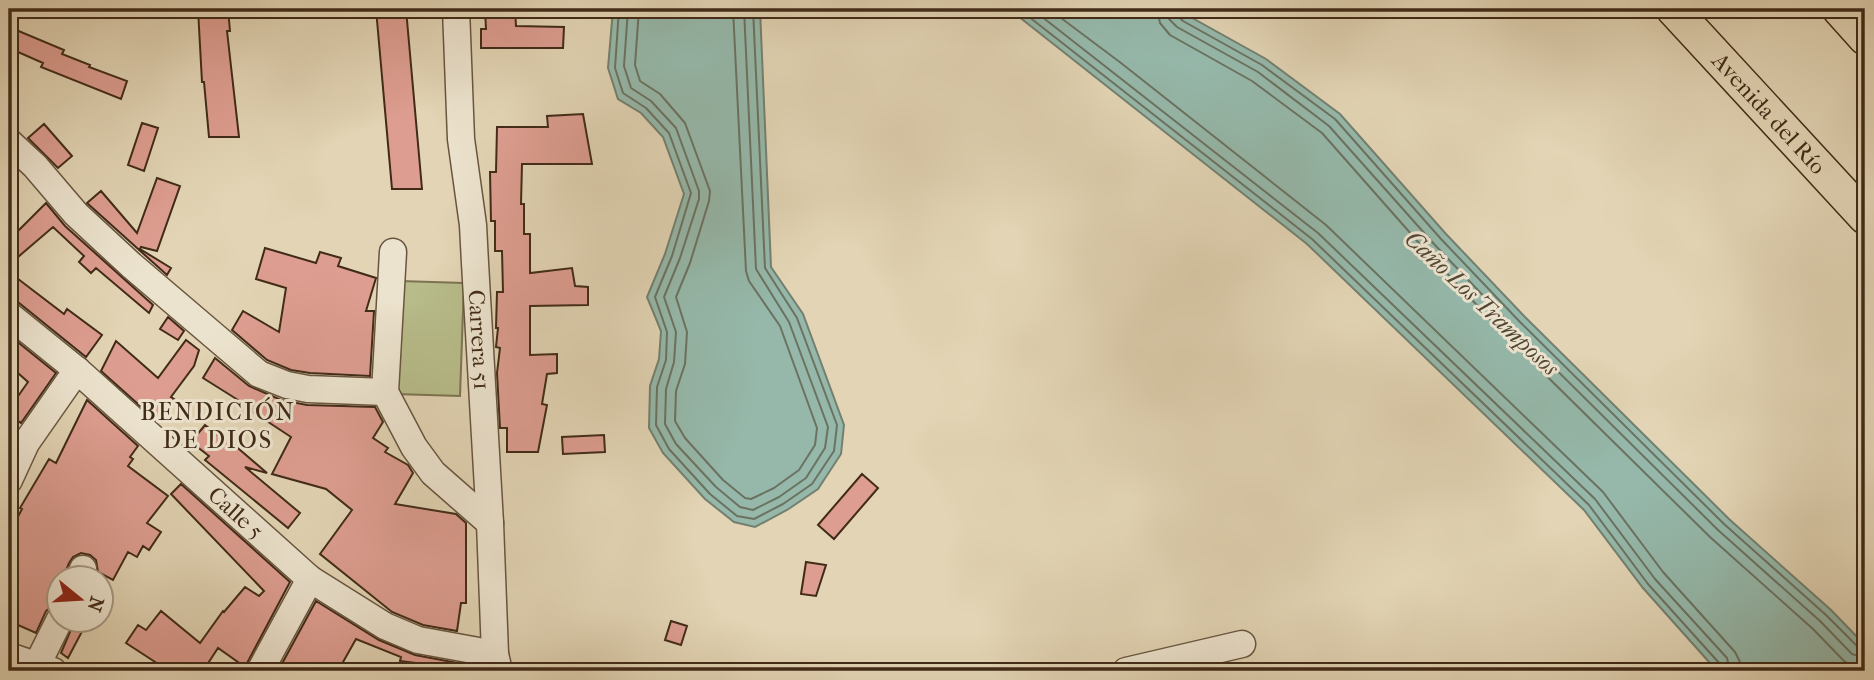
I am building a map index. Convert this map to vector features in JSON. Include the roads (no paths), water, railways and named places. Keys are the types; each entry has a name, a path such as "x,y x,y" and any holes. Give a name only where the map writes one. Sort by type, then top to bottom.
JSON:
{"main road":[{"name":"Avenida del Río","path":"1673,9 1865,217"},
{"path":"1839,9 1865,38"}],"street":[{"name":"Carrera 51","path":"456,9 461,139 473,225 497,663"},
{"path":"9,142 35,166 76,214 131,265 259,374 286,385 308,388 385,391"},
{"path":"393,252 385,391 414,447 433,473 490,523"},
{"name":"Calle 5","path":"9,315 77,370 310,579 385,626 418,640 497,663"},
{"path":"9,480 26,443 77,370"},
{"path":"260,671 310,579"},
{"path":"9,656 45,668 55,634"},
{"path":"1126,671 1242,644"}],"water":[{"path":"613,9 760,9 771,267 803,314 844,425 841,454 818,489 755,527 734,522 705,499 663,453 649,428 650,386 659,359 661,331 647,297 665,254 684,194 663,137 641,113 618,99 608,68"},
{"name":"Caño Los Tramposos","path":"1009,9 1180,9 1266,59 1340,114 1446,234 1525,317 1729,519 1831,610 1865,645 1865,671 1717,671 1643,588 1584,510 1307,244"}],"district":[{"name":"BENDICIÓN DE DIOS","path":"218,426"}]}
